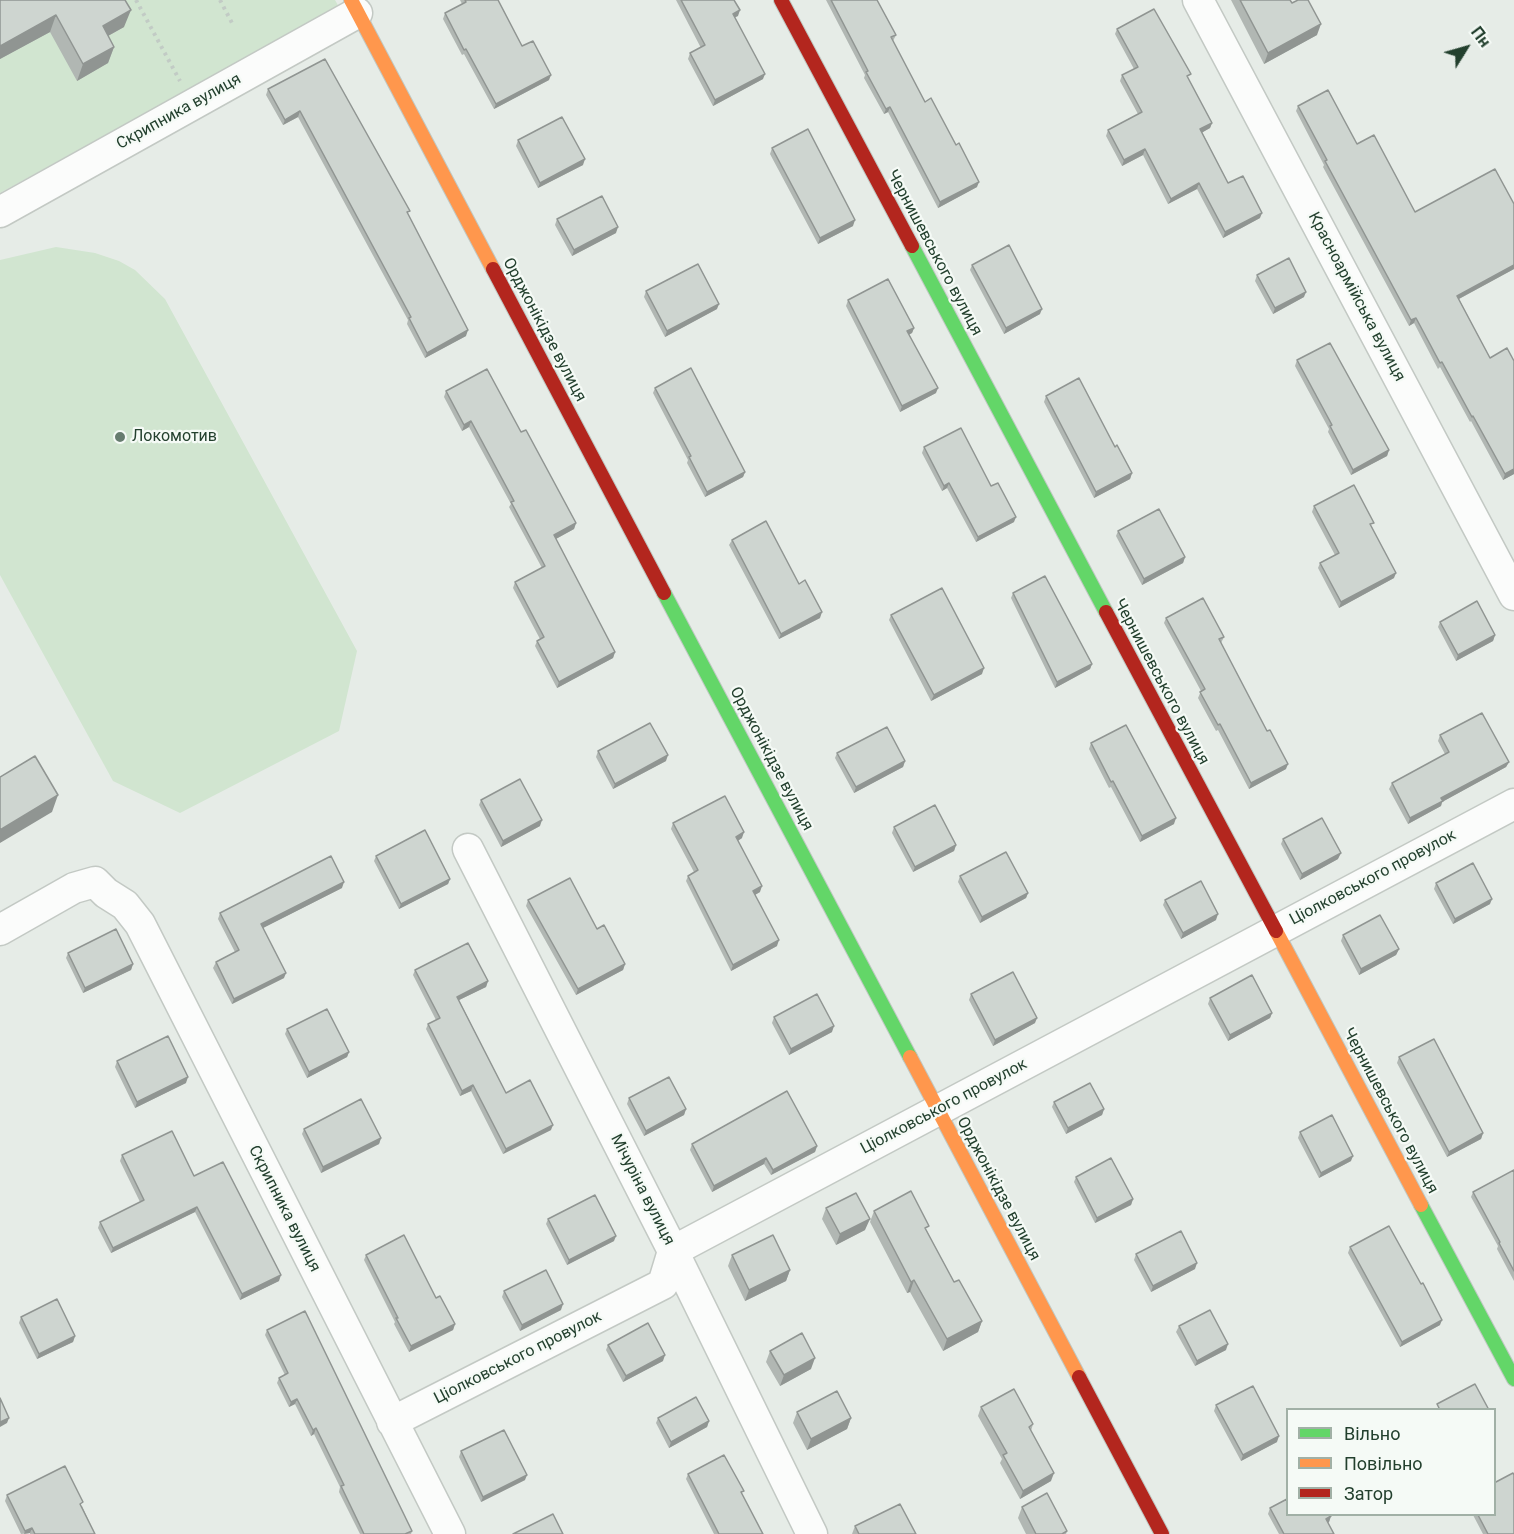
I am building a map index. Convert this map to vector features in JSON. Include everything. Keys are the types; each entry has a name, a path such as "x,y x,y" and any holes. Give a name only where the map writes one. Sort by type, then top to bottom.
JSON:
{"main road":[{"name":"Чернишевського вулиця","path":"781,0 1514,1379"},
{"name":"Орджонікідзе вулиця","path":"354,7 1162,1534"}],"street":[{"name":"Красноармійська вулиця","path":"1198,0 1514,595"},
{"name":"Скрипника вулиця","path":"0,212 193,104 354,7"},
{"name":"Ціолковського провулок","path":"392,1422 663,1284 673,1251 1514,804"},
{"name":"Мічуріна вулиця","path":"468,849 673,1251 812,1534"},
{"name":"Скрипника вулиця","path":"0,930 74,888 94,882 106,893 126,905 140,924 450,1534"}],"path":[{"path":"136,0 193,104"},
{"path":"220,0 232,23"}],"green space":[{"path":"0,0 335,0 339,7 0,193"},
{"name":"Локомотив","path":"56,247 95,253 119,261 135,270 165,299 357,651 339,731 180,813 113,781 0,575 0,260"}],"building":[{"path":"0,0 125,0 131,10 103,26 114,47 83,64 56,15 0,46"},
{"path":"465,0 498,0 522,46 533,41 551,75 496,104 445,13 466,2"},
{"path":"681,0 734,0 740,10 733,14 765,74 715,100 690,53 705,45"},
{"path":"831,0 877,0 896,35 891,37 925,102 931,98 956,145 959,143 979,182 940,202 890,107 886,109 866,72 868,71"},
{"path":"1240,0 1290,0 1292,3 1298,0 1308,0 1321,24 1268,53"},
{"path":"1154,9 1191,74 1187,76 1212,123 1200,129 1228,183 1243,176 1262,213 1225,232 1199,183 1171,199 1145,149 1124,160 1108,130 1142,112 1122,75 1138,67 1117,29"},
{"path":"325,59 410,211 407,212 468,330 427,353 409,318 411,317 300,111 285,120 268,89"},
{"path":"1328,90 1357,144 1374,135 1415,212 1495,169 1514,204 1514,265 1457,296 1490,358 1507,348 1514,361 1514,469 1505,474 1416,318 1411,320 1325,161 1327,160 1298,106"},
{"path":"562,117 585,159 540,183 518,140"},
{"path":"808,129 855,220 820,238 772,148"},
{"path":"602,196 618,227 574,250 557,219"},
{"path":"1009,245 1042,309 1006,328 972,265"},
{"path":"1289,258 1306,292 1275,308 1257,275"},
{"path":"698,264 719,304 667,331 646,291"},
{"path":"888,279 914,328 907,331 938,388 902,406 848,300"},
{"path":"1330,343 1389,450 1353,470 1297,360"},
{"path":"691,368 745,472 707,492 655,388"},
{"path":"487,369 521,432 526,430 576,523 554,535 615,652 559,682 537,641 544,637 515,582 545,566 511,502 514,501 471,421 464,425 446,391"},
{"path":"1079,378 1115,447 1117,445 1132,473 1096,492 1046,396"},
{"path":"961,428 991,486 998,483 1016,517 978,537 949,483 944,486 924,447"},
{"path":"1354,485 1374,523 1370,524 1396,573 1341,602 1320,563 1339,553 1314,506"},
{"path":"1159,509 1185,557 1144,579 1118,531"},
{"path":"766,521 799,584 805,580 822,612 781,634 732,540"},
{"path":"1045,576 1092,664 1057,682 1013,593"},
{"path":"942,588 984,668 934,695 891,615"},
{"path":"1203,598 1224,637 1219,639 1267,731 1270,730 1288,764 1251,783 1220,724 1218,725 1200,692 1205,689 1166,618"},
{"path":"1477,601 1495,635 1458,655 1440,622"},
{"path":"1482,713 1509,762 1441,798 1443,801 1410,818 1392,783 1449,752 1440,735"},
{"path":"650,723 668,755 615,784 598,751"},
{"path":"1126,725 1176,818 1142,836 1091,743"},
{"path":"887,727 905,761 856,787 837,753"},
{"path":"35,756 58,795 0,830 0,777"},
{"path":"520,779 542,820 503,841 481,800"},
{"path":"725,796 744,832 736,837 762,886 753,891 779,940 733,965 688,876 698,870 673,823"},
{"path":"935,805 956,845 915,867 894,827"},
{"path":"1322,818 1341,853 1302,874 1283,839"},
{"path":"425,830 450,879 401,904 376,856"},
{"path":"1006,852 1028,893 982,917 960,876"},
{"path":"331,856 344,882 261,924 286,973 234,999 216,962 239,950 220,913"},
{"path":"1473,863 1492,899 1455,919 1436,883"},
{"path":"570,878 597,929 604,925 625,964 578,989 528,900"},
{"path":"1201,881 1218,914 1183,933 1165,900"},
{"path":"1380,915 1399,949 1361,969 1343,935"},
{"path":"116,929 133,964 85,988 68,953"},
{"path":"468,943 488,981 457,997 506,1093 530,1080 553,1125 506,1149 473,1085 462,1091 428,1024 440,1018 415,970"},
{"path":"1013,972 1037,1018 995,1040 971,994"},
{"path":"1252,975 1272,1013 1230,1035 1210,998"},
{"path":"817,994 834,1026 791,1049 774,1017"},
{"path":"327,1009 349,1052 309,1072 287,1029"},
{"path":"168,1036 188,1077 137,1102 117,1061"},
{"path":"1434,1039 1483,1133 1449,1152 1399,1057"},
{"path":"669,1077 686,1109 646,1131 629,1098"},
{"path":"1090,1083 1104,1109 1068,1128 1054,1102"},
{"path":"787,1091 817,1146 773,1170 766,1158 714,1186 692,1144"},
{"path":"361,1099 381,1138 323,1167 304,1129"},
{"path":"1332,1115 1353,1156 1321,1173 1300,1132"},
{"path":"172,1131 194,1176 223,1162 281,1275 242,1294 197,1207 113,1248 100,1222 144,1200 122,1155"},
{"path":"1111,1158 1133,1199 1097,1218 1076,1177"},
{"path":"1514,1170 1514,1271 1473,1192"},
{"path":"911,1191 929,1226 925,1228 954,1282 959,1280 982,1321 947,1339 914,1280 911,1282 874,1211"},
{"path":"856,1193 870,1219 840,1234 826,1208"},
{"path":"595,1195 616,1236 569,1260 548,1219"},
{"path":"1389,1226 1442,1320 1402,1342 1350,1247"},
{"path":"1181,1231 1197,1263 1153,1286 1136,1254"},
{"path":"404,1235 436,1298 440,1296 455,1324 411,1346 366,1255"},
{"path":"773,1235 790,1270 749,1290 732,1255"},
{"path":"546,1270 563,1304 522,1325 504,1291"},
{"path":"57,1299 75,1336 39,1354 21,1317"},
{"path":"1210,1310 1228,1344 1197,1361 1179,1326"},
{"path":"305,1311 412,1531 405,1534 364,1534 341,1486 344,1485 316,1428 313,1430 297,1399 291,1402 279,1378 288,1373 267,1330"},
{"path":"648,1323 665,1355 626,1376 608,1345"},
{"path":"802,1333 815,1358 784,1375 770,1351"},
{"path":"1475,1384 1488,1408 1439,1408 1437,1404"},
{"path":"1253,1386 1279,1436 1243,1455 1216,1405"},
{"path":"1014,1389 1033,1424 1029,1427 1054,1473 1023,1491 1003,1455 1007,1453 981,1407"},
{"path":"837,1391 851,1418 811,1439 797,1412"},
{"path":"696,1397 709,1421 671,1442 658,1418"},
{"path":"0,1398 9,1418 0,1422"},
{"path":"504,1430 527,1475 483,1497 461,1451"},
{"path":"724,1455 744,1491 741,1492 763,1534 719,1534 688,1474"},
{"path":"65,1466 83,1502 80,1504 95,1534 35,1534 32,1528 25,1531 7,1495"},
{"path":"1513,1473 1514,1475 1514,1534 1488,1534 1479,1516 1496,1516 1496,1482"},
{"path":"1047,1493 1067,1531 1062,1534 1036,1534 1022,1507"},
{"path":"1286,1500 1286,1516 1331,1516 1326,1519 1334,1534 1284,1534 1270,1508"},
{"path":"900,1504 916,1534 859,1534 855,1526"},
{"path":"553,1514 563,1534 513,1534"}],"traffic: fast":[{"path":"912,246 1106,612"},
{"path":"664,593 910,1057"},
{"path":"1421,1205 1514,1379"}],"traffic: slow":[{"path":"351,0 493,269"},
{"path":"1276,931 1421,1205"},
{"path":"910,1057 1079,1377"}],"traffic: jam":[{"path":"781,0 912,246"},
{"path":"493,269 664,593"},
{"path":"1106,612 1276,931"},
{"path":"1079,1377 1162,1534"}],"place":[{"name":"Локомотив","path":"120,437"}]}
